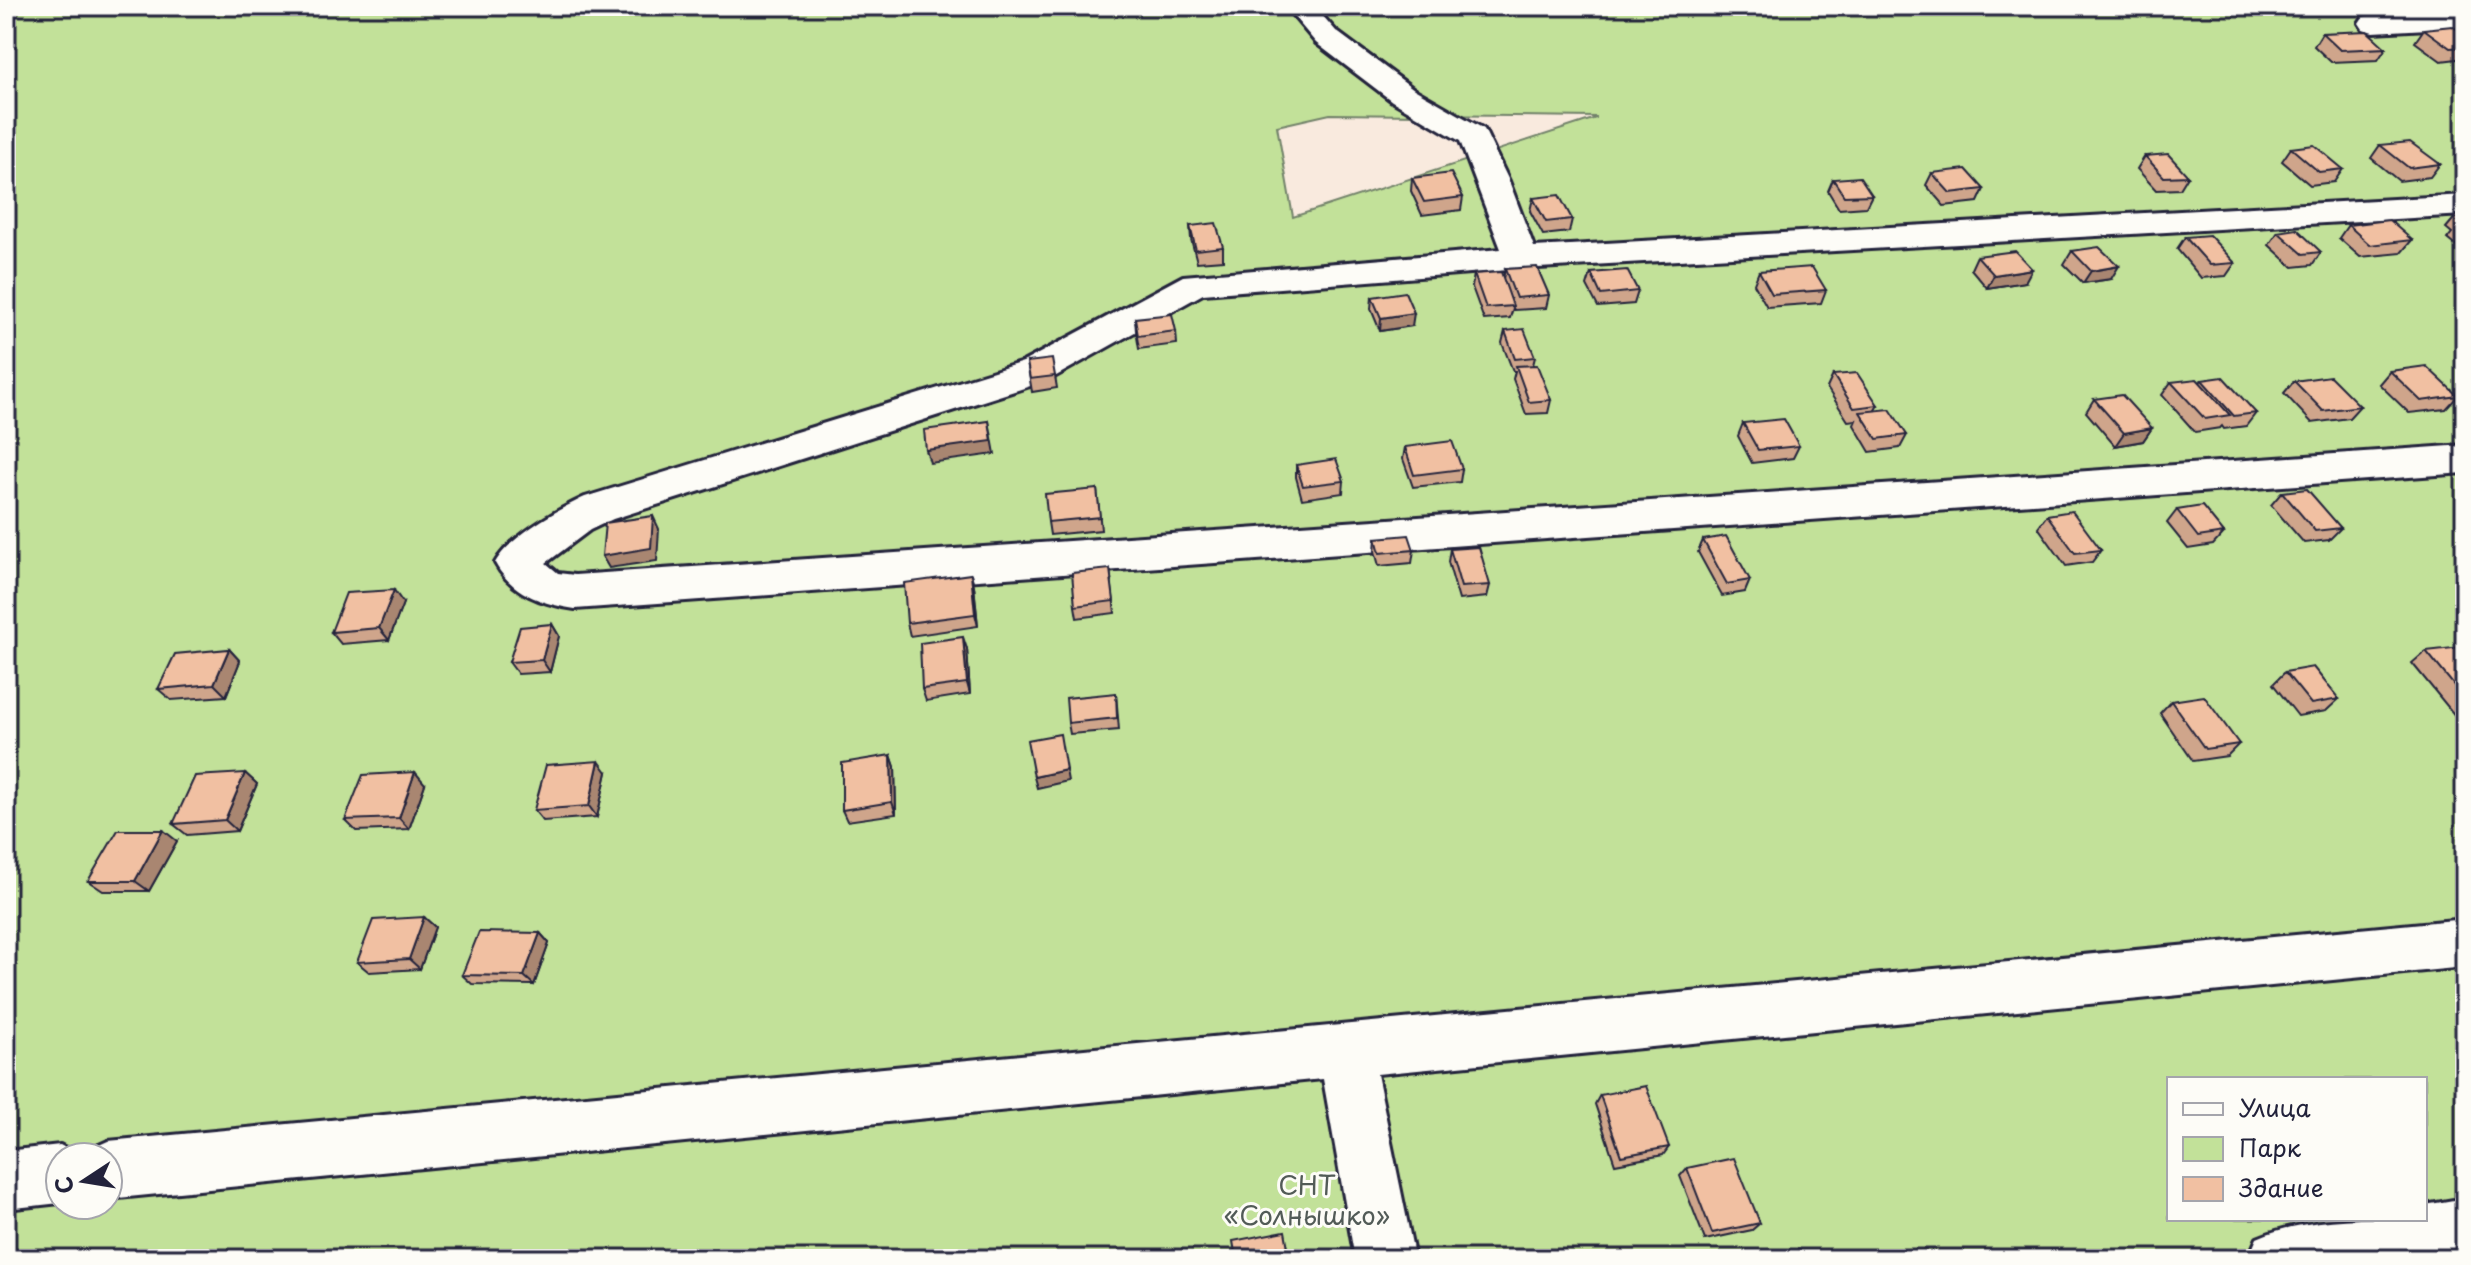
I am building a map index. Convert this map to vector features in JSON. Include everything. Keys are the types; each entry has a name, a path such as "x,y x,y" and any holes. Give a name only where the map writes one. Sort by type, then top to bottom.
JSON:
{"street":[{"path":"1299,6 1326,37 1392,87 1473,136 1521,258"},
{"path":"2373,23 2465,18"},
{"path":"2465,205 1521,258 1195,284 1036,371 599,508 575,519 516,563 547,588 575,592 2465,459"},
{"path":"124,1168 2465,943"},
{"path":"1345,1051 1385,1259"},
{"path":"6,1180 44,1176"},
{"path":"2278,1259 2465,1228"}],"green space":[{"name":"СНТ «Солнышко»","path":"6,6 2465,6 2465,1259 6,1259","holes":["1330,114 1596,118 1293,217 1277,126"]}],"building":[{"path":"2452,26 2465,35 2465,47 2450,48 2424,29"},
{"path":"2367,31 2386,48 2340,50 2322,33"},
{"path":"2410,142 2440,164 2409,168 2380,145"},
{"path":"2314,145 2343,169 2319,172 2291,148"},
{"path":"2168,154 2188,176 2164,177 2145,156"},
{"path":"1966,169 1984,189 1950,193 1932,173"},
{"path":"1451,173 1463,197 1424,202 1412,178"},
{"path":"1860,177 1872,195 1844,196 1833,179"},
{"path":"1559,195 1572,219 1546,222 1533,198"},
{"path":"2389,220 2412,240 2370,245 2348,225"},
{"path":"1216,223 1223,247 1196,250 1190,226"},
{"path":"2297,229 2321,252 2303,254 2278,232"},
{"path":"2209,235 2235,263 2210,265 2185,237"},
{"path":"2099,247 2119,266 2091,271 2072,251"},
{"path":"2015,251 2032,269 1994,275 1977,256"},
{"path":"1537,267 1549,295 1516,298 1505,269"},
{"path":"1812,267 1826,290 1772,294 1759,271"},
{"path":"1627,270 1638,291 1601,295 1591,273"},
{"path":"1501,272 1513,306 1486,308 1474,274"},
{"path":"1405,292 1414,313 1381,318 1372,297"},
{"path":"1172,314 1176,331 1138,336 1135,318"},
{"path":"1524,329 1535,357 1515,359 1505,331"},
{"path":"1052,359 1055,376 1030,379 1027,362"},
{"path":"1537,365 1551,400 1529,402 1516,366"},
{"path":"2426,366 2458,396 2421,401 2390,371"},
{"path":"1857,373 1878,405 1854,408 1833,375"},
{"path":"2330,376 2360,406 2323,411 2294,381"},
{"path":"2223,377 2256,413 2234,416 2202,380"},
{"path":"2197,379 2230,415 2205,419 2171,382"},
{"path":"2122,395 2152,428 2124,433 2094,399"},
{"path":"1890,409 1907,435 1877,439 1860,412"},
{"path":"1784,419 1799,446 1758,450 1743,423"},
{"path":"989,421 992,441 926,450 924,430"},
{"path":"1452,441 1462,469 1414,475 1405,447"},
{"path":"1336,459 1344,481 1303,486 1296,465"},
{"path":"1097,489 1100,517 1048,522 1045,494"},
{"path":"2307,489 2341,528 2315,531 2282,492"},
{"path":"2202,506 2224,533 2198,537 2177,510"},
{"path":"2072,511 2101,550 2075,553 2047,515"},
{"path":"653,516 651,548 602,556 605,523"},
{"path":"1409,535 1414,550 1380,553 1376,538"},
{"path":"1726,536 1750,580 1727,584 1703,540"},
{"path":"1479,547 1490,585 1461,587 1450,549"},
{"path":"1110,569 1114,601 1075,606 1072,573"},
{"path":"971,574 975,614 907,623 904,583"},
{"path":"394,590 379,628 331,632 346,593"},
{"path":"552,624 542,660 509,662 520,627"},
{"path":"963,637 967,683 922,689 920,643"},
{"path":"2462,647 2465,652 2465,699 2426,651"},
{"path":"229,649 214,684 158,689 175,654"},
{"path":"2313,667 2339,699 2311,704 2285,672"},
{"path":"1116,693 1117,718 1068,723 1066,698"},
{"path":"2204,696 2239,744 2205,749 2171,701"},
{"path":"1060,734 1066,770 1034,777 1027,740"},
{"path":"891,755 892,802 842,810 842,763"},
{"path":"599,761 589,806 534,810 546,765"},
{"path":"415,772 399,818 345,820 363,775"},
{"path":"245,773 225,820 173,824 195,776"},
{"path":"118,830 163,830 135,881 88,881"},
{"path":"424,917 409,959 357,962 373,920"},
{"path":"479,932 540,933 524,976 462,975"},
{"path":"1646,1086 1669,1147 1621,1156 1600,1095"},
{"path":"1734,1158 1760,1223 1712,1233 1687,1168"},
{"path":"1285,1231 1290,1259 1236,1259 1233,1241"}]}
